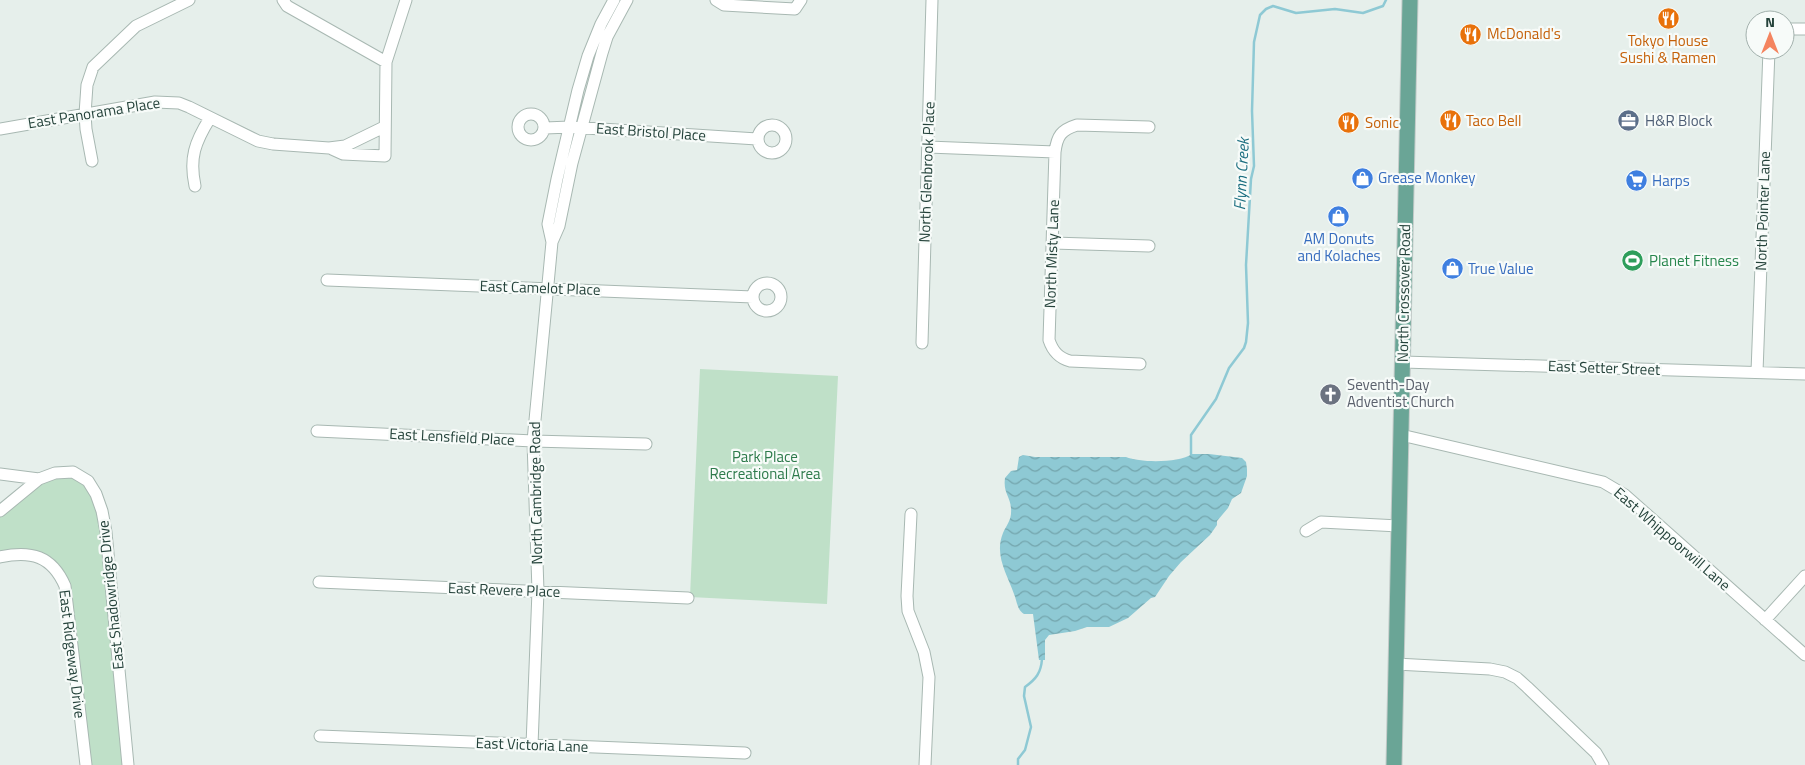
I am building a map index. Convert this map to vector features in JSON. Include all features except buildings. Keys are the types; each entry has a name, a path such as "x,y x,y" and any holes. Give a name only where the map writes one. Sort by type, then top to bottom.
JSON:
{"main road":[{"name":"North Crossover Road","path":"1394,765 1410,0"}],"street":[{"path":"92,161 85,114 87,85 93,67 136,26 189,0"},
{"path":"283,0 287,6 386,62"},
{"path":"384,127 386,62 406,0"},
{"name":"North Cambridge Road","path":"576,128 588,56 601,24 614,0"},
{"name":"North Cambridge Road","path":"532,745 538,591 533,441 552,242 548,224 557,179 607,37 627,0"},
{"path":"716,0 724,5 796,9 801,0"},
{"name":"North Glenbrook Place","path":"922,343 932,0"},
{"name":"North Pointer Lane","path":"1757,372 1769,60"},
{"name":"East Panorama Place","path":"0,129 155,102 168,102 189,106 258,141 274,144 329,148 345,146 384,127 386,132 385,156 343,154 329,148"},
{"path":"195,186 192,167 194,150 200,134 210,118"},
{"path":"928,147 1054,152 1060,133 1068,128 1077,126 1149,127"},
{"name":"East Bristol Place","path":"545,128 576,128 757,139"},
{"name":"North Misty Lane","path":"1054,152 1049,340 1052,348 1062,359 1070,361 1140,364"},
{"path":"1053,243 1149,246"},
{"name":"East Camelot Place","path":"327,280 753,297"},
{"name":"East Setter Street","path":"1403,362 1805,374"},
{"name":"East Lensfield Place","path":"317,431 646,444"},
{"name":"East Whippoorwill Lane","path":"1401,435 1603,482 1625,495 1805,655"},
{"name":"East Shadowridge Drive","path":"39,479 55,473 73,472 88,481 96,494 102,511 106,532 128,765"},
{"path":"0,474 39,479"},
{"path":"0,511 39,479"},
{"path":"911,514 908,611 924,652 929,677 925,765"},
{"path":"1306,531 1321,522 1399,526"},
{"name":"East Ridgeway Drive","path":"0,558 17,553 36,556 50,564 60,575 65,586 86,765"},
{"path":"1765,620 1805,576"},
{"name":"East Revere Place","path":"319,582 688,598"},
{"path":"1396,664 1490,669 1505,672 1517,678 1527,687 1596,754 1603,765"},
{"name":"East Victoria Lane","path":"320,736 745,753"}],"green space":[{"name":"Park Place Recreational Area","path":"700,369 838,376 827,604 690,597"},
{"path":"73,472 96,494 128,765 86,765 65,586 36,556 0,557 0,511 39,479"}],"water":[{"path":"1192,454 1242,458 1246,462 1247,476 1241,493 1232,499 1210,535 1181,562 1155,597 1151,598 1128,618 1109,627 1087,627 1049,635 1045,640 1045,660 1039,660 1033,614 1024,614 1020,610 1005,572 1000,549 1003,533 1010,519 1011,512 1005,487 1005,478 1011,471 1017,470 1019,457 1023,455 1035,457 1126,457 1160,461 1178,459"}],"waterway":[{"name":"Flynn Creek","path":"1191,454 1191,435 1216,399 1229,368 1244,348 1246,342 1248,323 1246,265 1251,179 1254,166 1252,111 1254,42 1260,15 1266,9 1273,6 1296,13 1335,9 1363,13 1383,6 1386,0"},
{"path":"1018,765 1018,759 1025,750 1031,727 1024,696 1025,687 1037,675 1042,659"}],"place":[{"name":"Tokyo House Sushi & Ramen","path":"1668,18"},
{"name":"McDonald's","path":"1471,34"},
{"name":"Taco Bell","path":"1450,121"},
{"name":"H&R Block","path":"1629,121"},
{"name":"Sonic","path":"1349,123"},
{"name":"Grease Monkey","path":"1362,178"},
{"name":"Harps","path":"1636,181"},
{"name":"AM Donuts and Kolaches","path":"1339,216"},
{"name":"Planet Fitness","path":"1633,261"},
{"name":"True Value","path":"1452,269"},
{"name":"Seventh-Day Adventist Church","path":"1331,394"}]}
